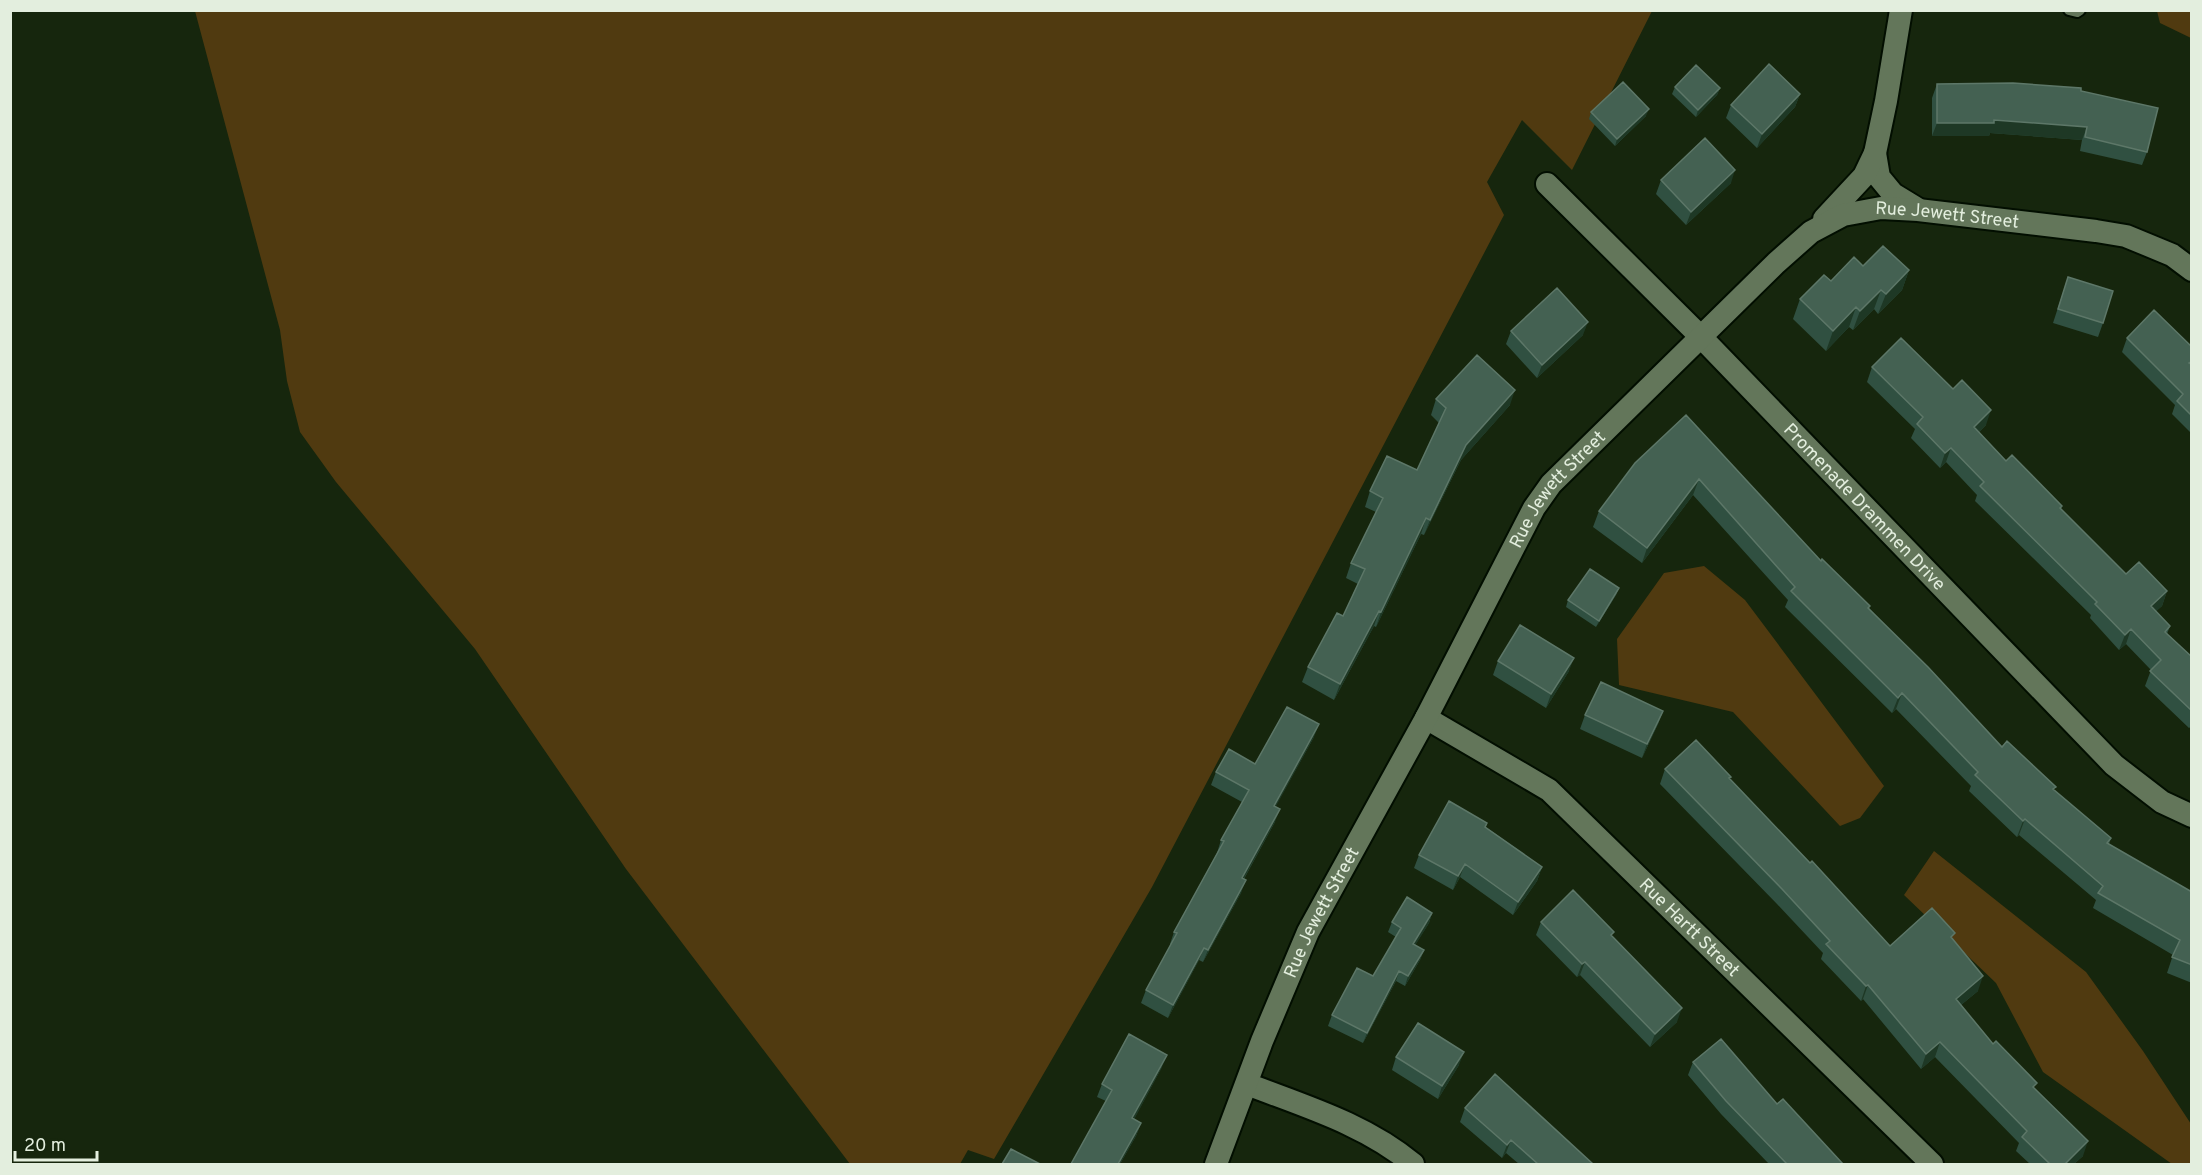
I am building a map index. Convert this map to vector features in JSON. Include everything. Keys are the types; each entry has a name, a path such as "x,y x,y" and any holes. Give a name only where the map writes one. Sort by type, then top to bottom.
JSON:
{"street":[{"path":"1811,232 1864,176 1875,153 1901,10"},
{"path":"1875,153 1879,177 1893,194 1918,210"},
{"name":"Promenade Drammen Drive","path":"1547,184 1701,337 2114,765 2162,802 2192,816"},
{"name":"Rue Jewett Street","path":"1216,1164 1262,1041 1308,932 1426,718 1534,508 1551,484 1811,232 1843,215 1852,213 1881,208 1918,210 2126,236 2172,255 2192,270"},
{"name":"Rue Hartt Street","path":"1426,718 1549,790 1932,1164"},
{"path":"1247,1084 1347,1122 1401,1154 1413,1164"}],"lane":[{"path":"2069,10 2080,10"}],"shaded area":[{"path":"195,11 1652,11 1572,170 1522,120 1487,182 1504,215 1152,887 994,1159 968,1150 960,1164 850,1164 626,869 475,649 336,482 300,432 287,381 280,330"},
{"path":"2157,11 2191,11 2191,38 2160,23"},
{"path":"1704,566 1745,600 1884,786 1860,818 1840,826 1733,712 1619,685 1617,639 1664,573"},
{"path":"1934,851 2086,972 2143,1051 2191,1124 2191,1164 2172,1164 2043,1072 1996,983 1904,895"}],"building":[{"path":"1769,64 1800,94 1762,134 1731,105"},
{"path":"1696,65 1720,88 1698,110 1675,87"},
{"path":"1623,82 1649,109 1617,139 1591,112"},
{"path":"2013,83 2081,88 2081,91 2158,108 2147,152 2085,137 2087,127 1994,120 1994,123 1937,123 1937,84"},
{"path":"1705,138 1735,170 1691,212 1661,180"},
{"path":"1883,246 1909,270 1886,294 1881,290 1860,311 1856,307 1833,331 1800,299 1824,275 1831,281 1854,257 1863,266"},
{"path":"2068,277 2113,291 2103,323 2058,309"},
{"path":"1557,288 1588,322 1542,365 1511,331"},
{"path":"2154,310 2192,347 2192,361 2189,363 2192,365 2192,416 2177,401 2183,394 2127,338"},
{"path":"1901,338 1953,389 1962,380 1991,410 1974,427 2006,461 2012,455 2062,506 2060,508 2126,574 2139,562 2167,591 2151,606 2170,626 2165,632 2192,657 2192,711 2150,671 2161,660 2131,629 2125,635 2095,604 2097,602 1980,486 1984,482 1951,448 1945,453 1917,424 1923,417 1872,367"},
{"path":"1477,355 1515,390 1466,445 1430,520 1426,518 1381,612 1379,611 1340,684 1308,667 1337,613 1343,616 1365,569 1351,563 1383,498 1370,491 1387,456 1417,470 1446,408 1436,399"},
{"path":"1686,415 1821,561 1822,559 1870,606 1868,608 1928,667 2002,747 2007,741 2056,787 2053,789 2111,838 2107,843 2192,892 2192,965 2172,957 2180,940 2098,893 2103,886 2025,819 2023,821 1975,775 1978,772 1902,693 1898,698 1791,591 1795,587 1699,479 1647,548 1599,511 1635,463"},
{"path":"1590,569 1619,588 1599,621 1568,600"},
{"path":"1520,625 1574,658 1551,694 1498,661"},
{"path":"1601,682 1663,711 1647,744 1585,715"},
{"path":"1287,707 1319,724 1274,806 1280,809 1242,878 1246,880 1208,950 1204,948 1173,1005 1146,990 1177,933 1174,932 1224,841 1221,840 1249,790 1216,772 1229,749 1255,764"},
{"path":"1696,740 1731,777 1729,778 1810,863 1812,861 1890,946 1932,908 1955,933 1951,937 1983,976 1956,999 1993,1044 1996,1041 2037,1083 2033,1087 2088,1141 2065,1164 2050,1164 2022,1137 2027,1131 1940,1042 1926,1054 1868,985 1866,986 1826,944 1830,941 1665,769"},
{"path":"1449,801 1487,823 1485,827 1542,867 1518,902 1465,864 1458,876 1419,855"},
{"path":"1573,890 1614,932 1611,935 1682,1008 1655,1034 1585,962 1582,964 1541,922"},
{"path":"1407,897 1432,913 1413,944 1424,950 1408,976 1399,971 1367,1033 1332,1015 1357,968 1373,976 1401,928 1392,922"},
{"path":"1418,1023 1464,1052 1442,1086 1396,1057"},
{"path":"1129,1034 1167,1055 1132,1118 1141,1123 1118,1164 1071,1164 1112,1090 1102,1084"},
{"path":"1721,1039 1777,1104 1783,1099 1843,1164 1787,1164 1726,1101 1693,1062"},
{"path":"1495,1074 1593,1164 1538,1164 1511,1140 1507,1145 1465,1108"},
{"path":"1011,1149 1040,1164 1002,1164"}]}
